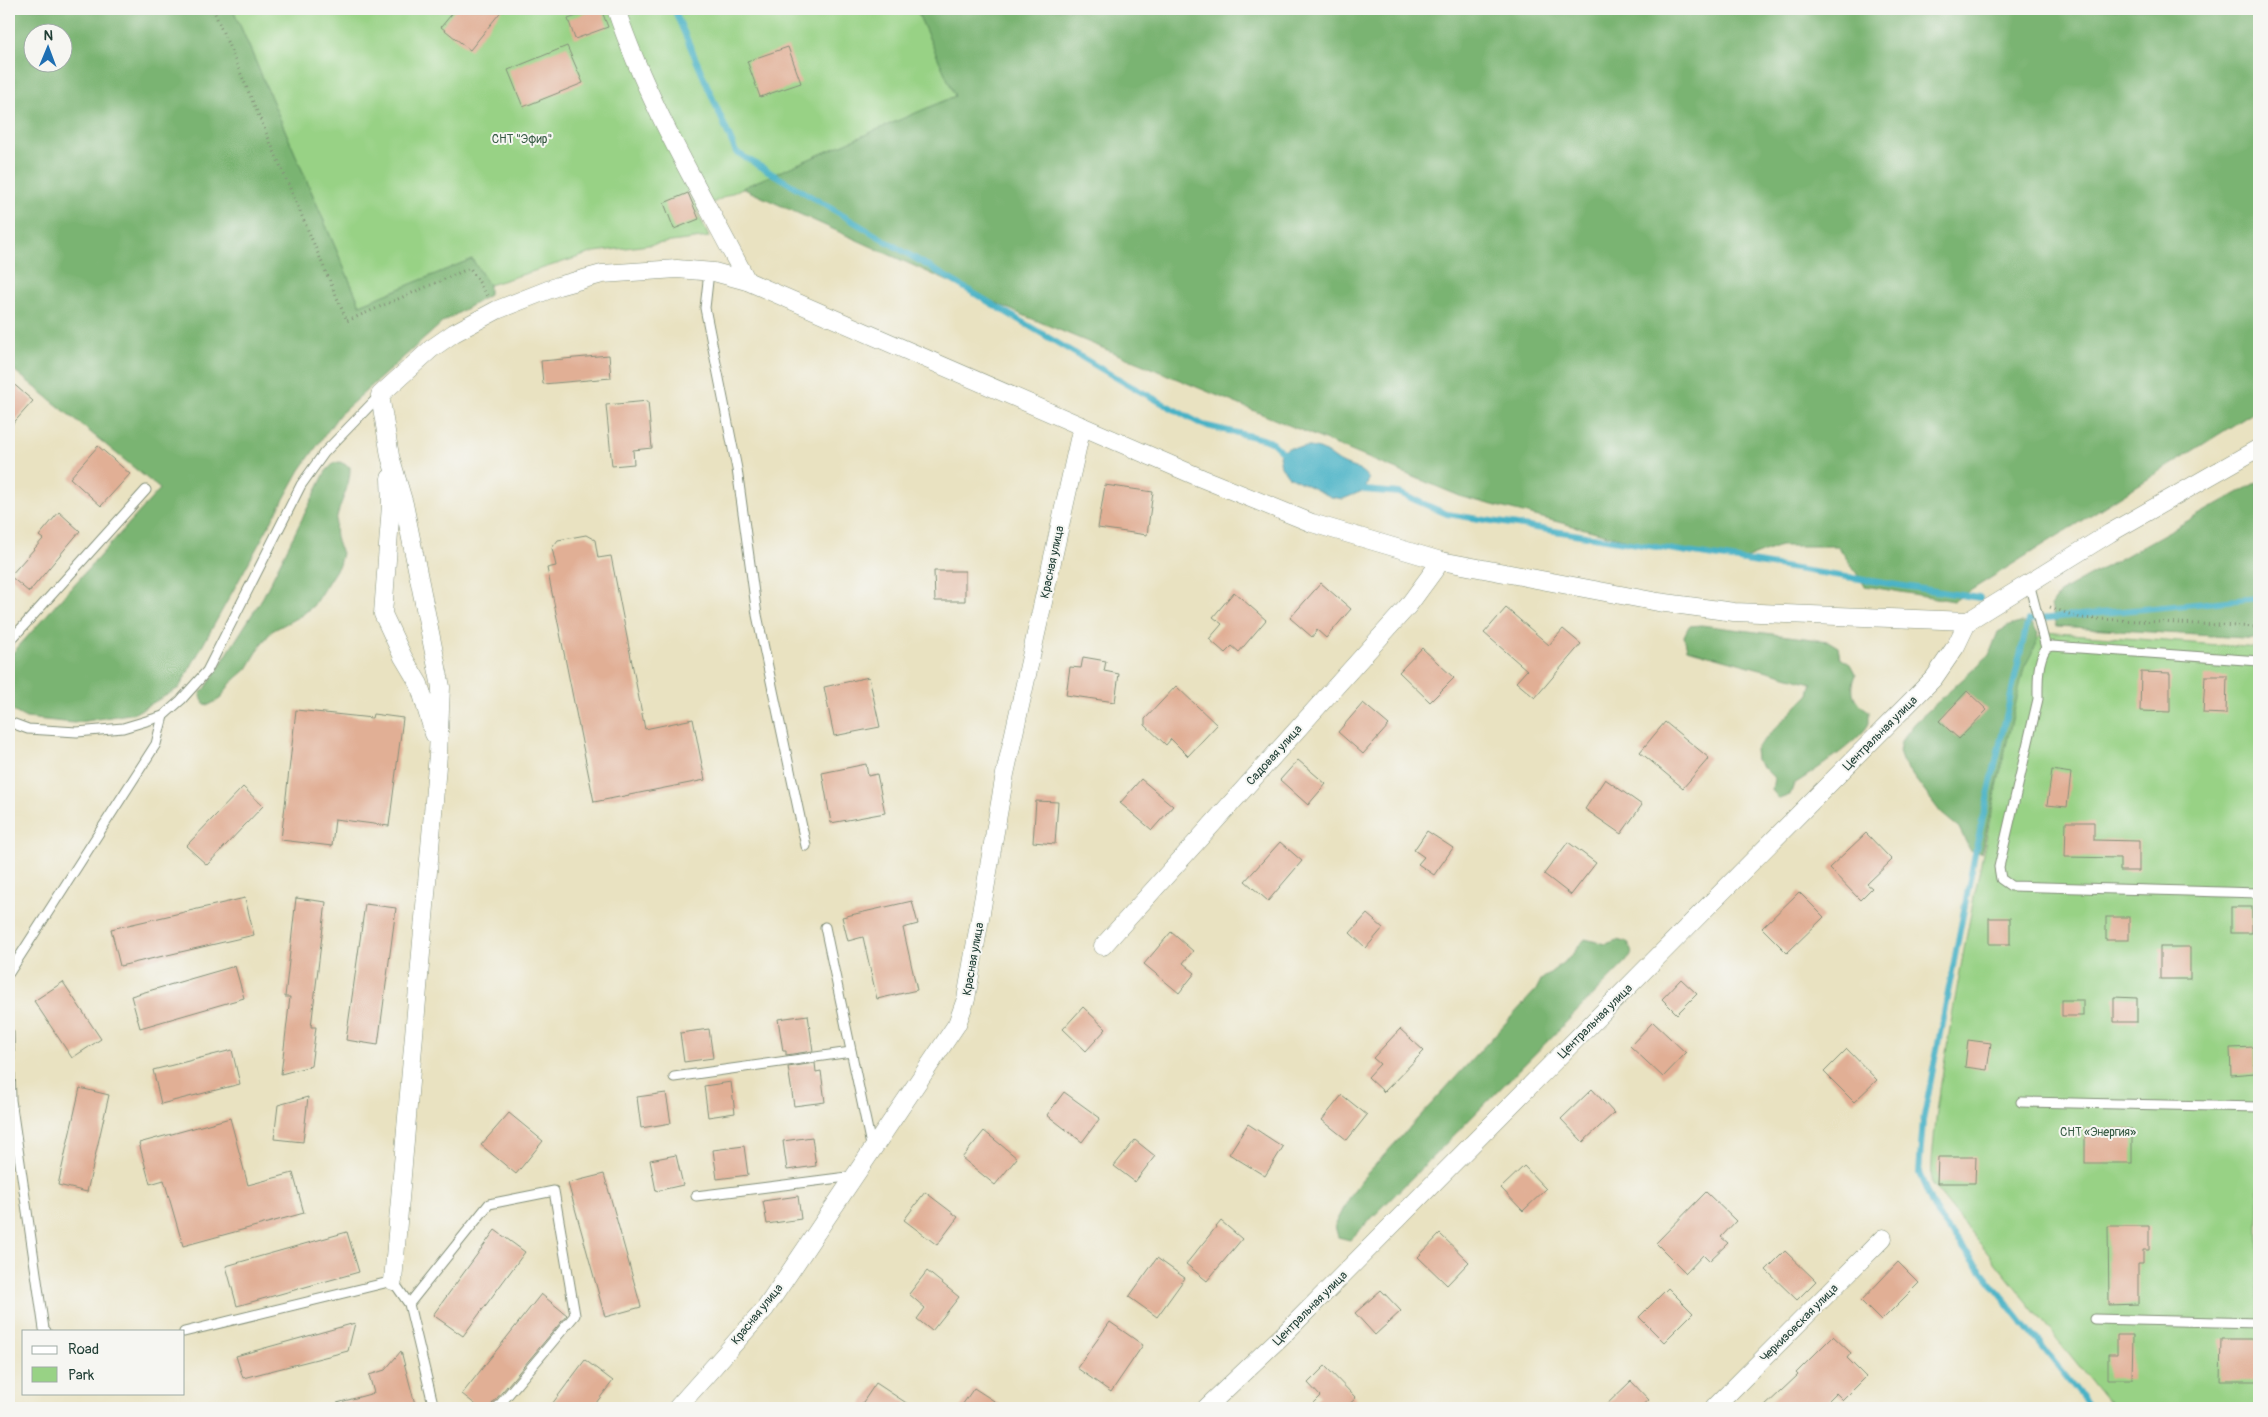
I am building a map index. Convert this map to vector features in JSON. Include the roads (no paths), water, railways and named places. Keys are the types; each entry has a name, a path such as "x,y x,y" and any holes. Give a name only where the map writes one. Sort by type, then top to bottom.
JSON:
{"street":[{"path":"616,9 630,50 672,141 747,282"},
{"path":"393,1281 438,754 441,687 404,504 390,456 380,395 431,349 454,333 497,310 558,286 602,274 676,270 709,272 747,282 1201,478 1312,523 1441,561 1658,602 1734,612 1968,622 2110,533 2259,448"},
{"name":"Красная улица","path":"677,1408 765,1309 957,1024 966,999 1005,774 1082,426"},
{"path":"390,456 391,505 383,614 402,657 419,684 430,717 438,754"},
{"name":"Садовая улица","path":"1103,946 1408,606 1441,561"},
{"name":"Центральная улица","path":"1206,1408 1292,1326 1934,678 1956,646 1968,622"},
{"name":"Черкизовская улица","path":"1714,1408 1883,1238"}],"lane":[{"path":"709,272 706,308 737,468 757,615 806,846"},
{"path":"9,722 28,729 77,732 123,728 163,716 181,700 207,670 301,485 324,453 380,395"},
{"path":"9,642 146,490"},
{"path":"2029,583 2046,648"},
{"path":"2259,661 2052,646 2046,648 2042,654 2038,676 2038,699 1999,867 2000,878 2011,886 2259,893"},
{"path":"9,973 156,744 163,716"},
{"path":"825,927 872,1150"},
{"path":"9,1033 11,1100 45,1330"},
{"path":"674,1077 851,1052"},
{"path":"2021,1102 2259,1108"},
{"path":"696,1196 855,1176"},
{"path":"409,1304 489,1204 554,1191 575,1315 497,1408"},
{"path":"185,1332 393,1281 409,1304 434,1408"},
{"path":"2094,1319 2259,1323"}],"water":[{"path":"1310,447 1324,451 1342,463 1363,472 1369,479 1365,490 1343,499 1331,497 1288,476 1281,466 1279,455 1288,448"}],"waterway":[{"path":"674,9 736,152 1125,383 1203,425 1263,439 1273,443 1282,452 1290,456"},
{"path":"1358,487 1365,490 1399,493 1447,514 1980,598"},
{"path":"2091,1408 1937,1215 1919,1173 1923,1121 1976,848 2028,620 2259,598"}],"park label":[{"name":"СНТ \"Эфир\"","path":"522,139"},
{"name":"СНТ «Энергия»","path":"2098,1132"}]}
